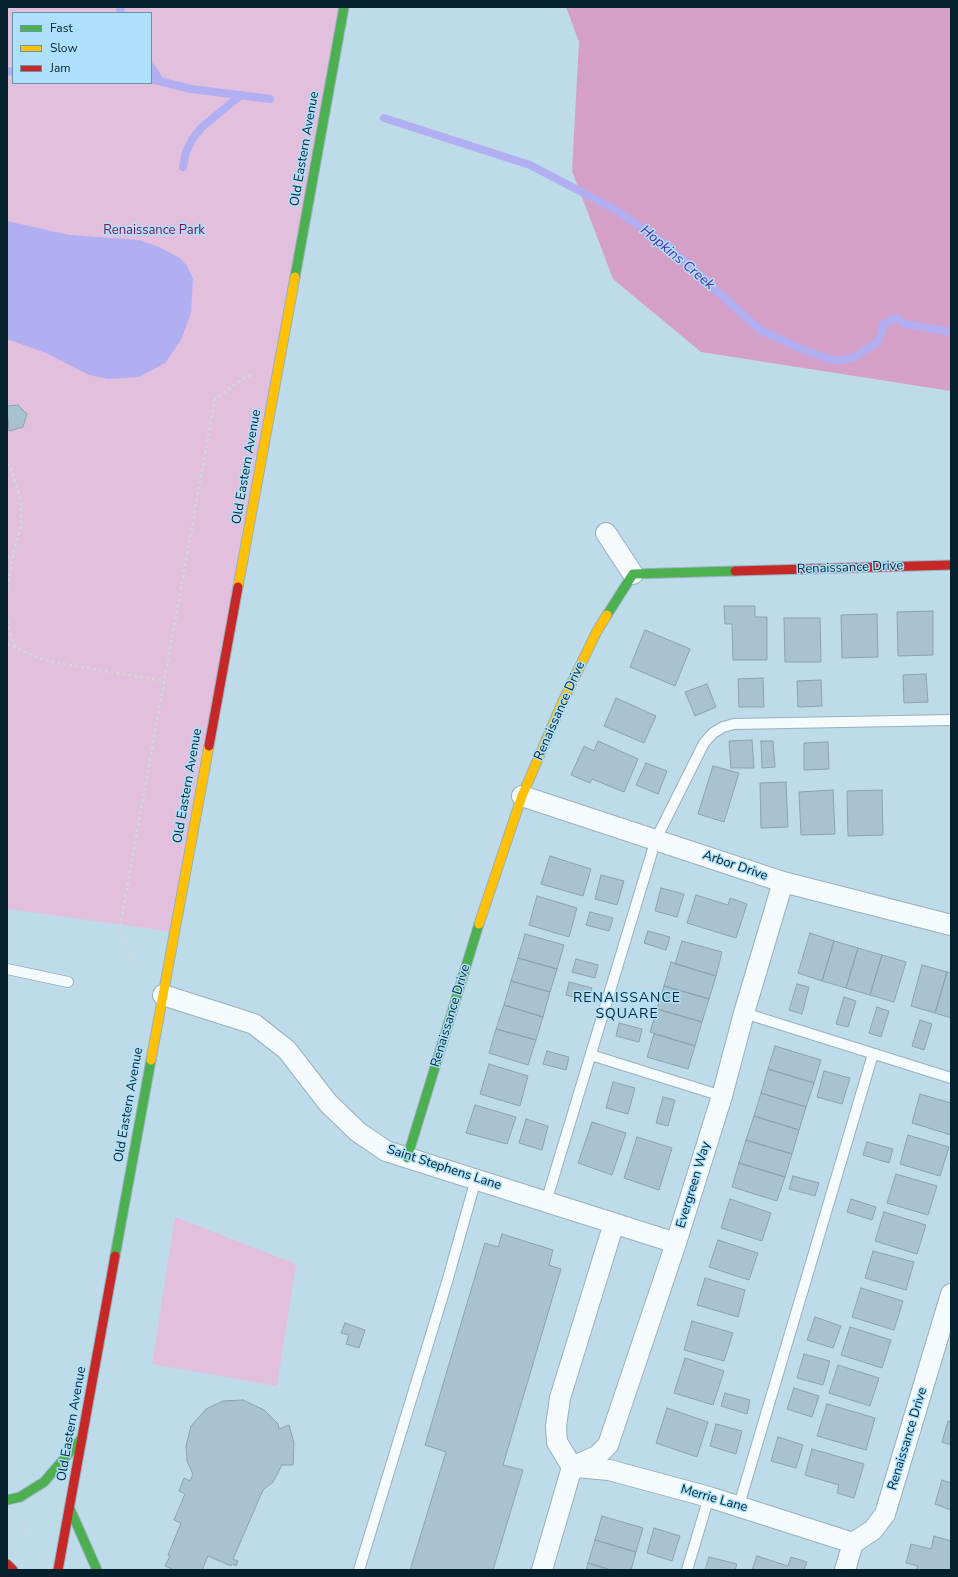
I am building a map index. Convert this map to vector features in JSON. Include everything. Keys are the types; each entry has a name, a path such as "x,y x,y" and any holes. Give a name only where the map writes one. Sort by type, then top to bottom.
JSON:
{"street":[{"name":"Old Eastern Avenue","path":"58,1570 344,7"},
{"path":"606,533 633,574"},
{"name":"Renaissance Drive","path":"407,1158 487,898 522,796 563,701 597,631 633,574 951,565"},
{"name":"Arbor Drive","path":"522,796 783,882 951,925"},
{"name":"Evergreen Way","path":"572,1467 597,1456 608,1445 676,1243 722,1096 744,1013 783,882"},
{"name":"Saint Stephens Lane","path":"163,995 254,1024 287,1050 328,1103 358,1132 386,1151 676,1243"},
{"path":"542,1570 572,1467 557,1442 556,1426 560,1398 614,1224"},
{"name":"Renaissance Drive","path":"853,1543 873,1530 886,1514 951,1294"},
{"path":"7,1500 20,1497 44,1482 82,1437"},
{"name":"Merrie Lane","path":"572,1467 609,1470 709,1496 853,1543"},
{"path":"70,1509 97,1570"},
{"path":"844,1570 853,1543"},
{"path":"7,1564 14,1570"}],"lane":[{"path":"546,1202 656,839 704,743 713,733 723,727 734,724 951,720"},
{"path":"7,969 68,982"},
{"path":"744,1013 951,1078"},
{"path":"739,1505 873,1054"},
{"path":"591,1055 722,1096"},
{"path":"359,1570 447,1282 476,1179"},
{"path":"687,1570 709,1496"}],"path":[{"path":"134,965 119,932 215,399 244,378 278,366"},
{"path":"7,463 12,471 21,501 21,526 13,554 7,591"},
{"path":"7,558 13,554"},
{"path":"7,615 12,638 17,650"},
{"path":"7,644 17,650 58,663 165,681"}],"green space":[{"name":"Renaissance Park","path":"7,7 344,7 175,932 7,909"},
{"path":"175,1217 296,1264 277,1386 152,1364"}],"shaded area":[{"path":"566,7 948,7 951,9 951,391 701,352 613,279 572,171 579,42"},
{"path":"7,221 69,235 139,240 159,247 180,258 187,266 193,279 191,313 181,340 165,363 139,377 108,379 89,375 46,353 7,339"}],"building":[{"path":"18,405 27,414 23,427 9,431 7,406"},
{"path":"724,606 755,606 755,617 767,617 767,660 733,660 732,624 725,624"},
{"path":"933,611 933,655 898,656 897,612"},
{"path":"877,614 878,657 842,658 841,615"},
{"path":"784,618 820,618 821,662 785,662"},
{"path":"645,630 690,649 675,686 630,667"},
{"path":"926,674 928,702 904,703 903,675"},
{"path":"763,678 764,707 739,707 738,679"},
{"path":"821,680 822,706 798,707 797,681"},
{"path":"707,684 716,707 695,716 685,692"},
{"path":"616,698 656,716 644,743 604,726"},
{"path":"752,740 754,768 731,768 729,741"},
{"path":"598,741 638,759 624,792 592,779 590,783 571,775 584,746 594,751"},
{"path":"761,741 773,741 775,767 762,768"},
{"path":"828,742 829,769 804,770 804,743"},
{"path":"646,763 667,771 658,794 636,785"},
{"path":"713,766 739,773 724,822 698,814"},
{"path":"786,782 788,827 761,828 760,783"},
{"path":"833,790 835,834 801,835 799,792"},
{"path":"882,790 883,835 848,836 847,791"},
{"path":"550,856 591,869 583,896 541,884"},
{"path":"601,875 624,881 617,905 595,899"},
{"path":"661,888 684,894 677,917 655,911"},
{"path":"696,895 728,905 730,898 747,904 736,938 687,923"},
{"path":"537,896 577,908 569,937 529,925"},
{"path":"590,912 613,918 609,931 586,925"},
{"path":"648,931 670,937 666,950 644,943"},
{"path":"810,933 834,941 822,981 798,973"},
{"path":"525,934 564,945 557,969 518,958"},
{"path":"682,941 722,952 716,976 675,964"},
{"path":"834,941 858,948 846,988 822,981"},
{"path":"858,948 882,955 870,995 846,988"},
{"path":"882,955 906,962 894,1002 870,995"},
{"path":"518,958 557,969 550,992 511,981"},
{"path":"576,959 598,965 595,978 572,972"},
{"path":"671,962 716,976 709,999 664,986"},
{"path":"922,965 947,972 935,1013 911,1006"},
{"path":"947,972 951,973 951,1018 935,1013"},
{"path":"511,981 550,992 543,1017 504,1005"},
{"path":"569,982 592,988 588,1001 566,995"},
{"path":"797,984 809,987 802,1014 789,1010"},
{"path":"664,986 709,999 702,1022 657,1009"},
{"path":"844,997 856,1001 848,1027 836,1024"},
{"path":"504,1005 543,1017 536,1040 496,1029"},
{"path":"877,1007 889,1011 881,1037 869,1033"},
{"path":"657,1009 702,1022 695,1046 650,1032"},
{"path":"920,1020 932,1024 924,1050 912,1046"},
{"path":"619,1023 642,1029 639,1042 616,1036"},
{"path":"496,1029 536,1040 528,1065 489,1053"},
{"path":"654,1034 695,1046 688,1069 647,1057"},
{"path":"775,1046 821,1060 814,1083 768,1069"},
{"path":"547,1051 569,1057 566,1070 543,1064"},
{"path":"489,1064 528,1076 520,1106 480,1094"},
{"path":"768,1069 814,1083 806,1107 761,1093"},
{"path":"824,1071 850,1078 842,1104 817,1097"},
{"path":"613,1082 635,1088 628,1114 606,1108"},
{"path":"761,1093 806,1107 799,1130 754,1116"},
{"path":"920,1094 951,1103 951,1135 912,1123"},
{"path":"663,1097 675,1100 668,1126 656,1123"},
{"path":"475,1105 516,1117 507,1144 466,1133"},
{"path":"754,1116 799,1130 792,1154 746,1140"},
{"path":"526,1119 548,1126 542,1150 519,1143"},
{"path":"592,1122 626,1133 612,1175 578,1163"},
{"path":"908,1135 949,1147 940,1176 900,1164"},
{"path":"637,1137 672,1148 659,1190 624,1178"},
{"path":"746,1140 792,1154 785,1177 739,1163"},
{"path":"867,1142 893,1149 889,1163 863,1155"},
{"path":"739,1163 785,1177 777,1201 732,1187"},
{"path":"896,1174 937,1186 928,1215 887,1203"},
{"path":"793,1176 819,1183 815,1196 789,1189"},
{"path":"730,1199 771,1213 762,1241 721,1228"},
{"path":"851,1199 876,1207 872,1220 847,1212"},
{"path":"884,1212 926,1225 917,1254 875,1241"},
{"path":"502,1234 553,1250 549,1265 561,1269 503,1465 523,1470 493,1570 410,1570 446,1452 425,1445 485,1243 498,1247"},
{"path":"718,1240 758,1253 749,1280 709,1267"},
{"path":"873,1251 914,1262 906,1290 865,1278"},
{"path":"705,1278 745,1290 738,1317 697,1305"},
{"path":"861,1288 903,1301 894,1330 852,1317"},
{"path":"815,1317 841,1326 833,1348 807,1340"},
{"path":"692,1321 733,1333 724,1361 684,1350"},
{"path":"345,1323 365,1330 359,1348 346,1344 349,1335 341,1333"},
{"path":"850,1327 891,1340 882,1368 841,1355"},
{"path":"804,1354 830,1361 823,1385 797,1378"},
{"path":"685,1358 724,1371 713,1405 674,1393"},
{"path":"838,1365 879,1378 870,1406 829,1393"},
{"path":"794,1388 819,1396 812,1417 787,1409"},
{"path":"725,1393 750,1400 747,1414 721,1406"},
{"path":"243,1400 264,1410 278,1424 279,1429 289,1425 294,1443 293,1465 282,1465 273,1482 263,1490 233,1559 238,1561 236,1566 232,1564 231,1566 208,1556 202,1570 174,1570 165,1566 181,1523 174,1520 185,1494 179,1491 184,1478 190,1481 193,1474 187,1461 186,1446 191,1426 206,1409 223,1401"},
{"path":"827,1404 875,1418 866,1450 817,1436"},
{"path":"667,1408 708,1422 697,1457 656,1443"},
{"path":"948,1421 951,1422 951,1445 942,1442"},
{"path":"716,1424 742,1431 736,1454 710,1446"},
{"path":"778,1437 803,1445 796,1468 771,1461"},
{"path":"812,1449 864,1464 854,1498 837,1493 839,1485 805,1475"},
{"path":"942,1480 951,1483 951,1510 935,1504"},
{"path":"602,1516 643,1528 636,1552 595,1540"},
{"path":"654,1528 680,1536 672,1561 647,1553"},
{"path":"934,1536 951,1541 951,1570 916,1570 918,1566 906,1563 911,1544 931,1549"},
{"path":"595,1540 636,1552 631,1570 611,1570 588,1563"},
{"path":"757,1556 788,1566 791,1557 807,1562 804,1570 752,1570"},
{"path":"709,1557 737,1564 735,1570 705,1570"},
{"path":"588,1563 611,1570 586,1570"}],"waterway":[{"path":"120,7 121,12"},
{"path":"152,69 160,81"},
{"path":"7,71 12,72"},
{"path":"152,79 191,89 270,99"},
{"path":"183,167 186,152 193,138 202,127 241,95"},
{"name":"Hopkins Creek","path":"384,118 530,165 616,210 667,246 760,330 806,351 836,361 855,357 877,342 881,335 883,324 895,318 906,324 951,332"}],"traffic: fast":[{"path":"295,277 344,7"},
{"path":"607,615 633,574 735,571"},
{"path":"407,1158 479,924"},
{"path":"115,1256 151,1060"},
{"path":"7,1500 20,1497 44,1482 82,1438"},
{"path":"70,1509 97,1570"}],"traffic: slow":[{"path":"238,587 295,277"},
{"path":"479,924 522,796 563,701 597,631 607,615"},
{"path":"151,1060 209,746"}],"traffic: jam":[{"path":"735,571 951,565"},
{"path":"209,746 238,587"},
{"path":"58,1570 115,1256"},
{"path":"7,1564 13,1570"}],"district":[{"name":"RENAISSANCE SQUARE","path":"627,1008"}]}
